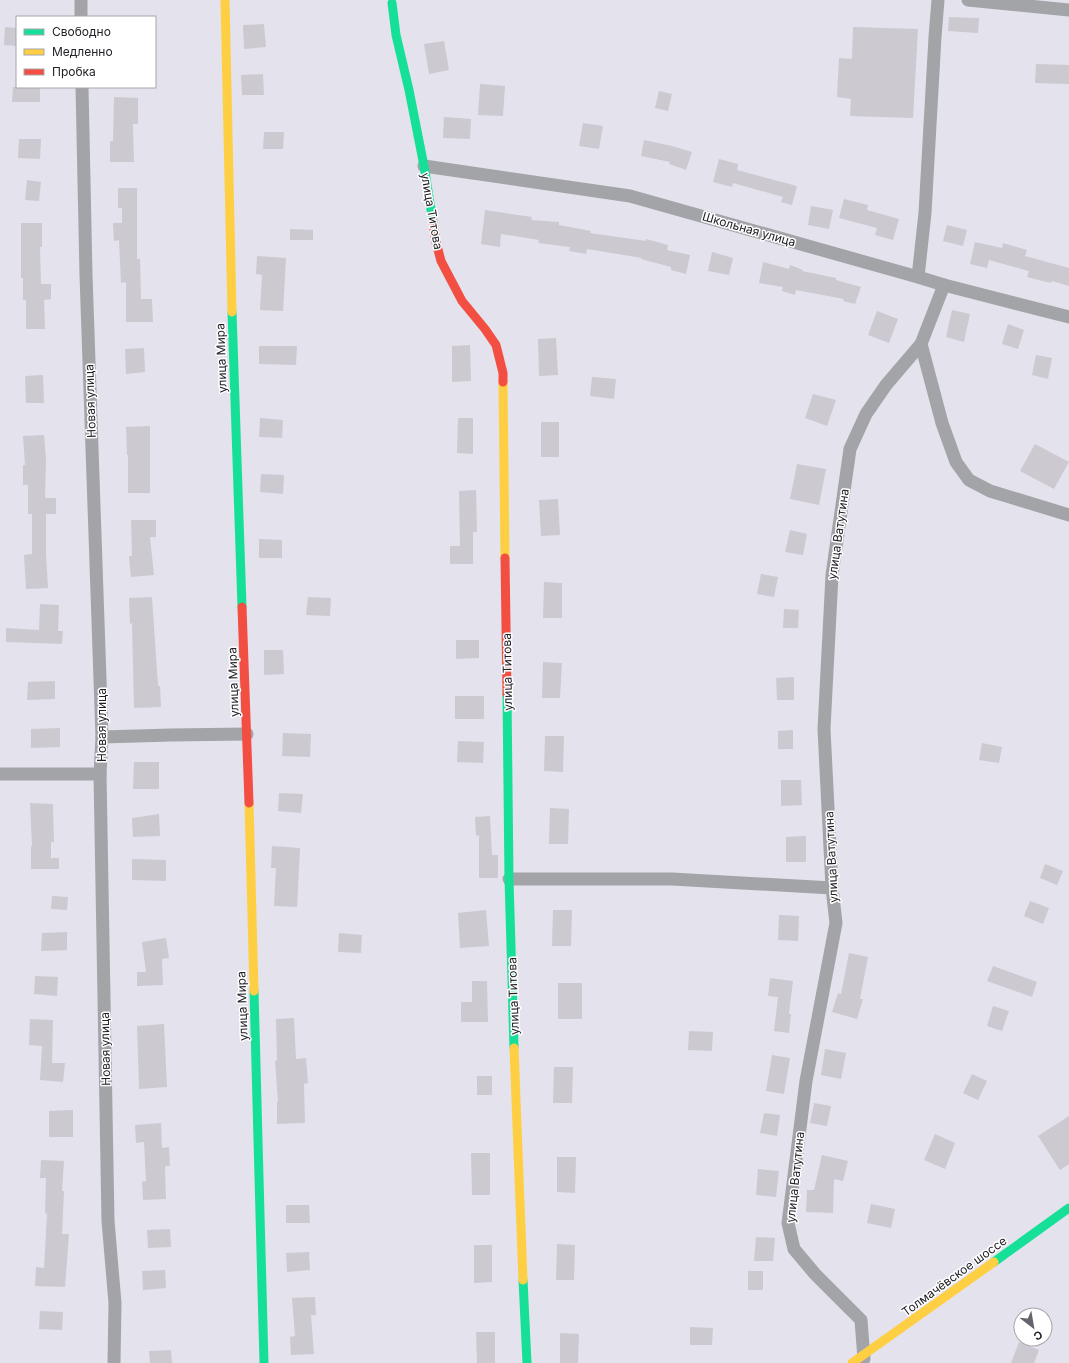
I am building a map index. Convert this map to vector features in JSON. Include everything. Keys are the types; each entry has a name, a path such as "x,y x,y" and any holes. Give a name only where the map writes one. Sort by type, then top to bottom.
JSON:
{"street":[{"path":"81,0 81,16"},
{"name":"улица Мира","path":"225,0 234,378 247,734 264,1363"},
{"path":"918,277 925,214 938,0"},
{"path":"968,0 1069,10"},
{"name":"улица Титова","path":"394,1 396,35 409,90 424,166 436,242 441,261 462,301 496,345 503,373 509,879 519,1190 527,1363"},
{"name":"Новая улица","path":"82,88 86,275 102,737 100,774 108,1221 115,1303 114,1363"},
{"name":"Школьная улица","path":"424,166 630,196 944,285 1069,317"},
{"name":"улица Ватутина","path":"864,1359 861,1320 815,1274 794,1249 788,1223 806,1081 836,923 832,888 824,729 832,576 850,449 866,414 886,385 921,344 944,285"},
{"path":"921,344 942,424 956,462 969,480 990,491 1069,515"},
{"path":"102,737 247,734"},
{"path":"0,774 100,774"},
{"path":"509,879 672,878 832,888"},
{"name":"Толмачёвское шоссе","path":"852,1363 864,1359 1069,1208"}],"building":[{"path":"949,17 979,18 978,33 948,31"},
{"path":"264,24 266,47 244,49 243,25"},
{"path":"5,27 16,28 16,46 4,45"},
{"path":"853,27 918,29 913,118 850,116 851,99 837,97 839,58 852,59"},
{"path":"444,41 449,70 429,74 424,44"},
{"path":"1036,64 1069,65 1069,84 1035,83"},
{"path":"263,74 264,95 242,95 241,75"},
{"path":"480,84 505,86 503,116 478,115"},
{"path":"13,87 40,88 40,102 12,102"},
{"path":"659,91 672,94 668,111 655,108"},
{"path":"114,97 138,98 138,124 133,124 134,162 110,162 110,141 113,141"},
{"path":"444,117 471,119 470,139 443,138"},
{"path":"583,123 603,126 599,149 579,146"},
{"path":"264,132 284,132 283,149 263,149"},
{"path":"19,139 41,139 40,159 18,158"},
{"path":"644,140 692,152 686,170 669,164 670,162 641,156"},
{"path":"719,159 738,164 737,170 797,186 792,205 781,202 783,197 733,183 732,187 713,182"},
{"path":"27,180 41,182 39,201 25,200"},
{"path":"118,188 137,188 137,259 140,259 141,299 152,299 153,322 126,322 126,282 121,283 119,240 114,241 113,223 122,223 122,208 118,208"},
{"path":"844,199 868,205 867,210 899,219 893,240 875,235 877,228 839,218"},
{"path":"811,206 833,210 829,229 808,225"},
{"path":"485,210 532,217 531,220 559,222 559,225 591,231 590,233 646,241 646,239 668,245 667,250 690,255 686,274 671,270 671,267 641,259 642,258 587,249 586,254 569,251 570,247 538,243 539,240 501,234 500,247 481,244"},
{"path":"21,223 42,223 42,247 40,247 41,284 51,284 51,299 44,300 45,329 26,329 26,300 23,300 23,278 21,278"},
{"path":"947,225 967,230 963,246 943,241"},
{"path":"290,229 313,230 313,240 290,240"},
{"path":"975,242 1002,248 1003,243 1027,250 1025,256 1069,268 1069,286 1052,281 1051,283 1027,277 1029,271 989,260 987,268 970,264"},
{"path":"712,252 733,258 729,275 708,271"},
{"path":"257,256 286,258 283,311 260,310 262,275 256,274"},
{"path":"763,262 789,269 790,265 803,270 802,271 836,278 836,280 861,287 855,304 843,301 844,299 796,290 795,295 782,291 783,287 759,283"},
{"path":"952,310 970,314 964,342 946,337"},
{"path":"877,311 898,319 889,343 868,335"},
{"path":"1008,324 1024,330 1018,349 1002,344"},
{"path":"556,338 558,375 539,376 538,339"},
{"path":"470,345 471,381 452,382 452,346"},
{"path":"259,346 297,346 296,365 259,364"},
{"path":"144,348 145,372 126,374 125,349"},
{"path":"1036,355 1052,358 1048,379 1032,375"},
{"path":"43,375 44,403 26,403 25,376"},
{"path":"592,377 616,379 614,399 590,396"},
{"path":"813,394 836,400 827,426 805,418"},
{"path":"260,418 283,420 282,438 259,437"},
{"path":"458,418 473,418 473,454 457,453"},
{"path":"541,422 559,422 559,457 541,457"},
{"path":"150,426 150,493 128,493 126,427"},
{"path":"44,435 46,459 45,498 56,498 56,514 46,514 48,588 26,589 24,555 32,554 32,514 28,514 28,485 23,485 23,465 25,465 23,436"},
{"path":"1035,444 1069,462 1054,489 1020,471"},
{"path":"797,464 826,469 819,505 790,499"},
{"path":"261,474 284,475 283,494 260,492"},
{"path":"476,490 477,532 473,532 473,564 450,564 450,546 460,546 459,491"},
{"path":"558,499 560,535 541,536 539,500"},
{"path":"131,520 156,520 156,537 150,537 154,575 131,577 129,556 132,556"},
{"path":"790,530 807,534 803,555 785,552"},
{"path":"259,539 282,540 282,558 259,558"},
{"path":"761,574 778,577 774,597 757,594"},
{"path":"544,582 562,583 562,618 543,618"},
{"path":"152,597 158,686 160,686 161,707 134,708 132,623 130,624 129,598"},
{"path":"308,597 331,598 330,616 306,615"},
{"path":"40,604 59,605 58,631 63,631 62,644 6,642 6,628 39,630"},
{"path":"784,609 799,610 798,628 783,628"},
{"path":"456,640 479,640 479,658 456,659"},
{"path":"264,650 283,650 284,674 264,675"},
{"path":"543,662 562,663 560,698 542,698"},
{"path":"794,677 794,700 777,700 776,678"},
{"path":"55,681 55,699 27,700 28,682"},
{"path":"455,696 484,696 484,719 455,719"},
{"path":"60,728 60,747 31,748 31,729"},
{"path":"793,730 793,749 778,749 778,731"},
{"path":"283,733 311,734 310,757 282,756"},
{"path":"545,736 564,736 563,772 544,771"},
{"path":"458,741 484,742 483,763 457,762"},
{"path":"982,743 1002,747 999,763 979,760"},
{"path":"134,762 159,762 159,789 133,789"},
{"path":"781,780 801,780 802,805 781,806"},
{"path":"279,793 303,794 301,813 278,811"},
{"path":"30,803 53,804 54,842 51,842 51,858 59,858 59,869 31,869 32,846"},
{"path":"550,808 569,809 568,844 549,844"},
{"path":"159,814 160,836 133,837 132,818"},
{"path":"490,816 492,855 498,855 498,878 479,878 479,835 476,836 475,817"},
{"path":"806,836 806,862 786,862 786,837"},
{"path":"272,846 300,848 297,907 274,906 276,868 271,868"},
{"path":"132,859 166,860 166,881 132,880"},
{"path":"1045,864 1063,871 1057,885 1040,878"},
{"path":"52,896 68,897 67,910 51,909"},
{"path":"1030,901 1049,908 1043,924 1024,916"},
{"path":"486,910 489,946 460,948 458,913"},
{"path":"553,910 572,910 571,946 552,946"},
{"path":"779,915 799,916 798,941 778,940"},
{"path":"67,932 67,950 41,951 42,933"},
{"path":"339,933 362,935 361,953 338,952"},
{"path":"166,938 169,958 162,959 163,985 137,986 137,972 146,972 142,942"},
{"path":"849,953 868,957 860,999 863,999 857,1019 832,1012 838,993 841,994"},
{"path":"993,966 1037,982 1032,997 987,981"},
{"path":"35,976 58,977 57,996 34,994"},
{"path":"770,978 793,981 789,1014 791,1014 789,1033 774,1031 778,997 768,996"},
{"path":"472,981 487,981 488,1022 461,1022 461,1002 472,1002"},
{"path":"558,983 582,983 582,1019 558,1019"},
{"path":"993,1006 1009,1011 1002,1031 987,1026"},
{"path":"294,1018 296,1059 306,1058 308,1083 304,1084 305,1123 277,1124 278,1102 275,1061 277,1060 276,1019"},
{"path":"30,1019 53,1020 52,1063 65,1063 63,1082 40,1080 42,1046 29,1045"},
{"path":"164,1024 167,1087 139,1089 137,1026"},
{"path":"689,1031 713,1032 712,1051 688,1050"},
{"path":"825,1049 846,1053 841,1079 821,1075"},
{"path":"772,1055 790,1058 784,1094 766,1091"},
{"path":"554,1067 573,1067 572,1103 553,1103"},
{"path":"972,1074 987,1081 978,1100 963,1093"},
{"path":"477,1076 492,1076 492,1095 477,1095"},
{"path":"814,1103 831,1106 827,1126 810,1123"},
{"path":"73,1110 73,1137 49,1137 49,1111"},
{"path":"764,1113 780,1115 777,1136 760,1133"},
{"path":"1069,1116 1069,1164 1060,1170 1038,1136"},
{"path":"161,1123 162,1148 169,1147 170,1166 165,1166 166,1199 143,1200 142,1182 146,1181 144,1142 136,1143 135,1125"},
{"path":"935,1134 955,1143 945,1169 924,1160"},
{"path":"471,1153 490,1153 490,1195 472,1195"},
{"path":"822,1155 848,1161 843,1181 834,1179 833,1213 806,1212 807,1190 814,1190"},
{"path":"557,1157 576,1157 575,1193 557,1192"},
{"path":"41,1160 64,1161 62,1234 69,1234 65,1287 35,1286 36,1267 44,1268 47,1214 45,1213 46,1178 40,1178"},
{"path":"758,1169 779,1171 776,1197 756,1195"},
{"path":"871,1204 895,1209 891,1228 867,1223"},
{"path":"286,1205 309,1205 310,1223 286,1223"},
{"path":"170,1229 171,1247 148,1248 147,1230"},
{"path":"756,1237 775,1238 773,1261 754,1261"},
{"path":"557,1244 575,1245 574,1280 556,1280"},
{"path":"474,1245 492,1245 492,1282 474,1283"},
{"path":"309,1252 310,1270 287,1272 286,1253"},
{"path":"165,1270 166,1288 143,1290 142,1271"},
{"path":"748,1271 763,1271 763,1290 748,1290"},
{"path":"315,1297 316,1315 311,1315 314,1354 291,1355 290,1337 295,1336 292,1298"},
{"path":"40,1311 63,1312 62,1330 39,1329"},
{"path":"690,1327 713,1328 712,1345 690,1345"},
{"path":"476,1332 495,1332 495,1363 477,1363"},
{"path":"560,1333 579,1334 578,1363 560,1363"},
{"path":"1017,1347 1032,1347 1039,1350 1034,1363 1011,1363"},
{"path":"171,1350 172,1363 150,1363 149,1351"}],"traffic: fast":[{"path":"392,3 396,35 409,90 433,222"},
{"path":"232,312 242,607"},
{"path":"507,694 509,879 514,1048"},
{"path":"254,991 264,1363"},
{"path":"994,1262 1069,1208"},
{"path":"523,1280 527,1363"}],"traffic: slow":[{"path":"225,0 232,312"},
{"path":"503,382 505,558"},
{"path":"249,803 254,991"},
{"path":"514,1048 523,1280"},
{"path":"852,1363 994,1262"}],"traffic: jam":[{"path":"433,222 441,261 462,301 496,345 503,373 503,382"},
{"path":"505,558 507,694"},
{"path":"242,607 249,803"}]}
